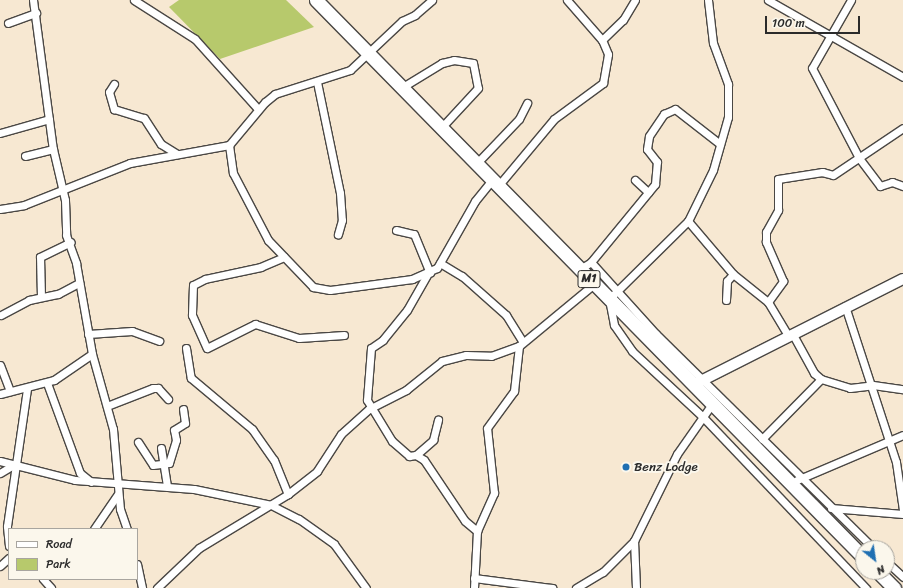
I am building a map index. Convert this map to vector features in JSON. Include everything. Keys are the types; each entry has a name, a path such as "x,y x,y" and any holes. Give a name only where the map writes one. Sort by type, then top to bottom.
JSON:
{"highway":[{"name":"M1","path":"316,0 594,284 613,294 699,382 712,404 795,481 815,509 855,549"},
{"path":"886,580 894,588"}],"street":[{"path":"33,0 36,13 53,149 63,189 66,235 71,242 92,354 107,406 119,484 119,494 127,528"},
{"path":"134,0 195,39 258,108"},
{"path":"0,209 24,204 116,168 177,154 229,145 258,108 275,94 350,70 402,21 415,15 432,0"},
{"path":"477,531 465,521 424,460 416,455 402,452 369,409 366,392 371,348 383,340 407,310 428,274 440,263 475,201 495,183 554,119 603,83 608,54 602,40 567,0"},
{"path":"602,40 624,20 635,0"},
{"path":"613,294 688,222 713,170 731,103 728,84 713,43 708,0"},
{"path":"768,0 903,77"},
{"path":"851,0 829,35 812,68 859,158 880,186 892,182 903,186"},
{"path":"8,23 36,13"},
{"path":"401,88 442,63 454,60 473,63 478,88 441,128"},
{"path":"316,82 340,193 342,220 338,234"},
{"path":"114,84 109,92 114,109 144,118 161,144 177,154"},
{"path":"476,164 519,119 528,103"},
{"path":"580,270 591,262 655,184 657,162 646,153 650,136 670,110 690,120 720,144"},
{"path":"0,133 49,119"},
{"path":"768,302 783,281 766,242 766,232 778,210 778,179 822,172 833,175 903,128"},
{"path":"229,145 236,180 260,228 284,256 317,289 428,274"},
{"path":"25,156 53,149"},
{"path":"635,180 648,192"},
{"path":"688,222 733,274 768,302 814,373 821,379 850,388 873,385 903,389"},
{"path":"396,230 414,234 428,274"},
{"path":"41,297 40,257 71,242"},
{"path":"284,256 261,267 205,279 193,285 192,316 207,348 255,324 299,338 344,335"},
{"path":"591,262 613,294 614,325 632,351 702,416 866,588"},
{"path":"440,263 462,276 506,315 521,344 514,391 487,428 494,500 477,531 474,588"},
{"path":"726,300 727,281 733,274"},
{"path":"865,540 831,508 795,481 762,439 699,382 845,306 903,279"},
{"path":"1,315 41,297 79,283"},
{"path":"157,588 199,548 288,494 317,471 341,434 369,409 406,390 442,361 466,354 491,356 521,344 594,284"},
{"path":"845,306 873,385 890,440 901,481 903,510"},
{"path":"88,334 132,331 159,341"},
{"path":"186,348 191,378 252,429 274,460 288,494"},
{"path":"0,394 47,384 92,354"},
{"path":"0,365 10,392"},
{"path":"762,439 821,379"},
{"path":"47,384 80,473 91,482"},
{"path":"107,406 153,388 158,388 168,399"},
{"path":"8,536 7,526 15,464 27,389"},
{"path":"576,588 603,572 634,541 677,454 702,416 712,404"},
{"path":"138,442 147,461 154,465 164,464 174,456 174,430 186,423 183,409"},
{"path":"416,455 433,440 438,420"},
{"path":"795,481 903,435"},
{"path":"161,448 167,487"},
{"path":"0,460 91,482 210,491 271,505 299,519 334,544 366,588"},
{"path":"0,473 15,464"},
{"path":"95,528 119,494"},
{"path":"815,509 831,508 903,514"},
{"path":"634,541 636,588"},
{"path":"0,566 8,559"},
{"path":"138,569 142,588"},
{"path":"895,570 903,577"},
{"path":"474,578 552,588"},
{"path":"44,580 51,588"}],"green space":[{"path":"179,0 286,0 314,27 220,59 169,7"}],"place":[{"name":"Benz Lodge","path":"626,467"}]}
